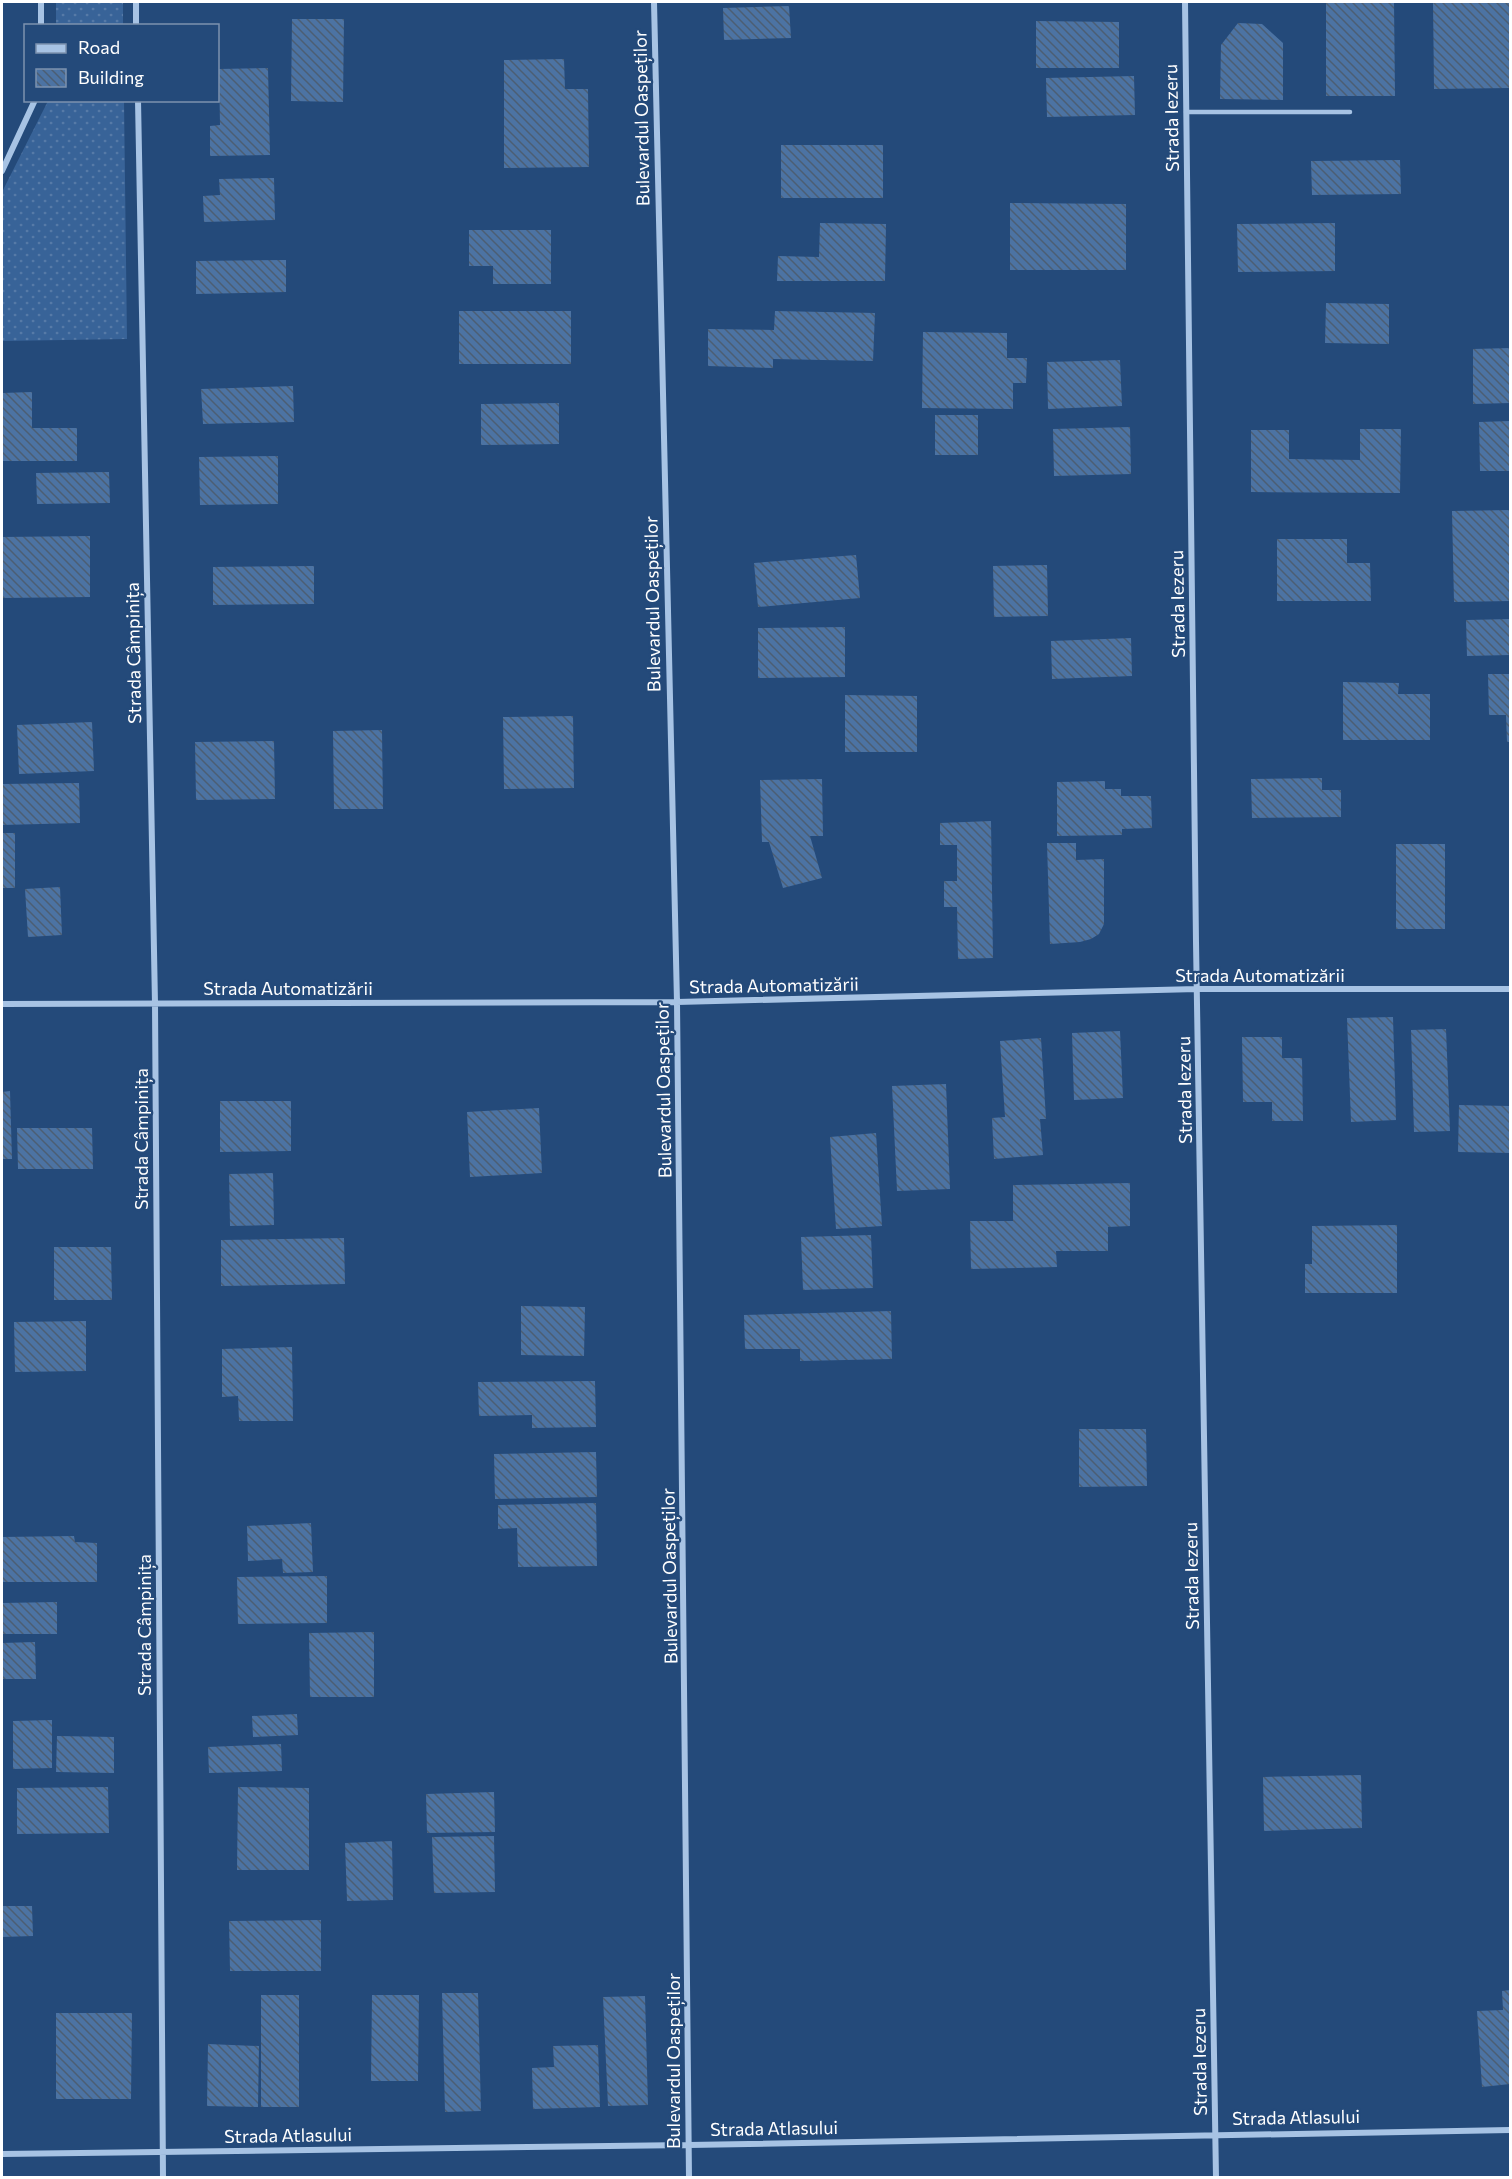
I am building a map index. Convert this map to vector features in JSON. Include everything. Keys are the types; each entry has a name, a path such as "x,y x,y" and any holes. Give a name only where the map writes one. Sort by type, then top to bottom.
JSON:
{"street":[{"path":"41,2 41,24"},
{"path":"136,2 136,24"},
{"name":"Bulevardul Oaspeților","path":"654,2 676,1002 689,2178"},
{"name":"Strada Iezeru","path":"1185,2 1197,989 1216,2178"},
{"path":"2,171 34,102"},
{"name":"Strada Câmpinița","path":"138,102 155,1004 163,2178"},
{"name":"Strada Automatizării","path":"2,1004 676,1002 1197,989 1510,989"},
{"name":"Strada Atlasului","path":"2,2154 689,2145 1510,2130"}],"lane":[{"path":"1186,112 1350,112"}],"shaded area":[{"path":"56,2 123,2 123,24 56,24"},
{"path":"47,102 124,102 127,339 2,341 2,192"}],"building":[{"path":"1326,2 1394,2 1395,96 1326,96"},
{"path":"1433,2 1510,2 1510,88 1434,89"},
{"path":"789,6 791,38 724,40 723,8"},
{"path":"292,19 344,19 343,102 291,101"},
{"path":"1036,21 1119,22 1119,68 1036,68"},
{"path":"1238,23 1262,24 1283,43 1283,100 1220,99 1221,45"},
{"path":"564,59 565,89 588,89 589,167 504,168 504,60"},
{"path":"268,68 270,155 210,156 210,126 220,125 219,69"},
{"path":"1134,76 1135,115 1047,117 1046,78"},
{"path":"781,145 883,145 883,198 781,198"},
{"path":"1400,160 1401,194 1312,195 1311,161"},
{"path":"274,178 275,220 204,222 203,196 220,195 219,179"},
{"path":"1010,203 1126,204 1126,270 1010,270"},
{"path":"820,223 886,224 885,281 777,281 778,256 819,257"},
{"path":"1335,223 1335,271 1238,272 1237,224"},
{"path":"469,230 551,230 551,284 493,284 493,266 469,266"},
{"path":"286,260 286,292 196,294 196,261"},
{"path":"1326,303 1389,304 1389,344 1325,343"},
{"path":"459,311 571,311 571,364 459,364"},
{"path":"775,311 875,313 873,361 773,359 773,368 708,366 708,329 774,330"},
{"path":"923,332 1007,333 1007,358 1027,358 1026,383 1013,383 1013,409 922,408"},
{"path":"1510,348 1510,403 1473,404 1473,349"},
{"path":"1120,360 1122,406 1048,409 1047,362"},
{"path":"293,386 294,422 203,424 201,389"},
{"path":"32,392 32,428 77,428 77,461 2,461 2,393"},
{"path":"559,403 559,444 481,445 481,404"},
{"path":"935,415 978,415 978,455 935,455"},
{"path":"1510,421 1510,471 1480,471 1479,422"},
{"path":"1130,427 1131,474 1054,476 1053,429"},
{"path":"1360,429 1401,429 1400,493 1251,492 1251,430 1289,430 1289,459 1360,460"},
{"path":"278,456 278,504 200,505 199,457"},
{"path":"109,472 110,503 37,504 36,473"},
{"path":"1510,510 1510,601 1454,602 1452,511"},
{"path":"90,536 90,597 2,598 2,537"},
{"path":"1277,539 1347,539 1347,563 1370,563 1371,601 1277,601"},
{"path":"856,555 860,598 758,607 754,563"},
{"path":"1047,565 1048,616 994,617 993,566"},
{"path":"314,566 314,604 213,605 213,567"},
{"path":"1510,619 1510,655 1467,656 1466,620"},
{"path":"845,627 845,677 758,678 758,628"},
{"path":"1131,638 1132,676 1052,679 1051,641"},
{"path":"1488,674 1510,674 1510,742 1507,742 1506,715 1489,715"},
{"path":"1343,682 1399,683 1398,694 1430,694 1430,740 1343,740"},
{"path":"845,695 917,696 917,752 845,752"},
{"path":"573,716 574,788 504,789 503,717"},
{"path":"92,722 94,771 19,774 17,725"},
{"path":"382,730 383,809 334,809 333,731"},
{"path":"274,741 275,799 196,800 195,742"},
{"path":"1322,778 1322,790 1341,790 1341,817 1252,818 1251,779"},
{"path":"822,779 823,836 810,836 822,878 783,888 769,842 762,842 760,780"},
{"path":"1105,781 1105,789 1121,789 1121,796 1151,796 1152,828 1122,829 1122,835 1057,836 1057,782"},
{"path":"79,783 80,823 2,825 2,784"},
{"path":"991,821 993,958 958,959 957,907 944,907 944,881 957,881 957,845 940,845 940,823"},
{"path":"2,833 15,833 15,888 2,888"},
{"path":"1047,843 1076,843 1076,860 1104,859 1104,924 1099,934 1091,939 1050,944"},
{"path":"1396,844 1445,844 1445,929 1396,929"},
{"path":"60,887 62,935 28,937 25,889"},
{"path":"1393,1017 1396,1120 1351,1122 1347,1018"},
{"path":"1446,1029 1450,1131 1414,1132 1411,1030"},
{"path":"1120,1031 1123,1098 1074,1100 1072,1033"},
{"path":"1242,1037 1282,1037 1282,1058 1302,1058 1303,1121 1272,1121 1272,1102 1243,1102"},
{"path":"1041,1038 1046,1119 1040,1119 1043,1155 994,1159 992,1118 1005,1117 1000,1041"},
{"path":"946,1084 950,1189 897,1191 892,1086"},
{"path":"10,1091 12,1159 2,1159 2,1092"},
{"path":"220,1101 291,1101 291,1151 220,1152"},
{"path":"1459,1105 1510,1106 1510,1153 1458,1152"},
{"path":"539,1108 542,1173 470,1177 467,1112"},
{"path":"17,1128 92,1128 93,1169 18,1169"},
{"path":"876,1133 882,1226 836,1229 830,1137"},
{"path":"273,1173 274,1225 230,1226 229,1174"},
{"path":"1130,1183 1130,1226 1108,1227 1108,1251 1056,1251 1057,1267 971,1269 970,1221 1013,1221 1013,1185"},
{"path":"1397,1225 1397,1293 1305,1293 1305,1264 1312,1264 1312,1226"},
{"path":"871,1235 873,1288 803,1290 801,1237"},
{"path":"344,1238 345,1284 221,1286 221,1240"},
{"path":"54,1247 111,1247 112,1300 54,1300"},
{"path":"521,1306 585,1307 584,1356 521,1355"},
{"path":"891,1311 892,1359 800,1361 800,1349 745,1349 744,1315"},
{"path":"86,1321 86,1371 15,1372 14,1322"},
{"path":"292,1347 293,1421 239,1421 238,1396 222,1397 222,1349"},
{"path":"595,1381 596,1427 532,1428 532,1415 479,1416 478,1382"},
{"path":"1079,1429 1146,1429 1147,1486 1079,1487"},
{"path":"596,1452 597,1497 495,1499 494,1454"},
{"path":"596,1503 597,1566 518,1567 517,1528 498,1529 498,1505"},
{"path":"311,1523 313,1572 283,1573 282,1559 248,1561 247,1526"},
{"path":"74,1536 75,1542 97,1543 97,1582 2,1582 2,1537"},
{"path":"327,1576 327,1623 238,1624 237,1577"},
{"path":"57,1602 57,1634 2,1634 2,1603"},
{"path":"374,1632 374,1697 310,1697 309,1633"},
{"path":"35,1642 36,1679 2,1679 2,1643"},
{"path":"297,1714 298,1735 253,1737 252,1716"},
{"path":"52,1720 52,1768 13,1769 13,1721"},
{"path":"57,1736 114,1737 114,1773 56,1772"},
{"path":"281,1744 282,1771 209,1773 208,1747"},
{"path":"1361,1775 1362,1828 1264,1831 1263,1777"},
{"path":"108,1787 109,1833 17,1834 17,1788"},
{"path":"238,1787 309,1788 309,1870 237,1870"},
{"path":"494,1792 495,1832 427,1833 426,1794"},
{"path":"494,1836 495,1892 434,1893 432,1837"},
{"path":"392,1841 393,1900 347,1901 345,1843"},
{"path":"2,1906 32,1906 33,1936 2,1937"},
{"path":"321,1920 321,1971 230,1971 229,1921"},
{"path":"1510,1990 1510,2084 1482,2087 1477,2011 1503,2010 1502,1991"},
{"path":"442,1993 478,1993 481,2111 445,2112"},
{"path":"261,1995 299,1995 299,2107 261,2107"},
{"path":"372,1995 419,1995 418,2081 371,2081"},
{"path":"645,1996 648,2105 608,2106 603,1997"},
{"path":"56,2013 132,2013 131,2099 56,2099"},
{"path":"208,2044 259,2046 258,2107 207,2106"},
{"path":"598,2045 600,2107 533,2109 532,2068 554,2067 553,2046"}]}
